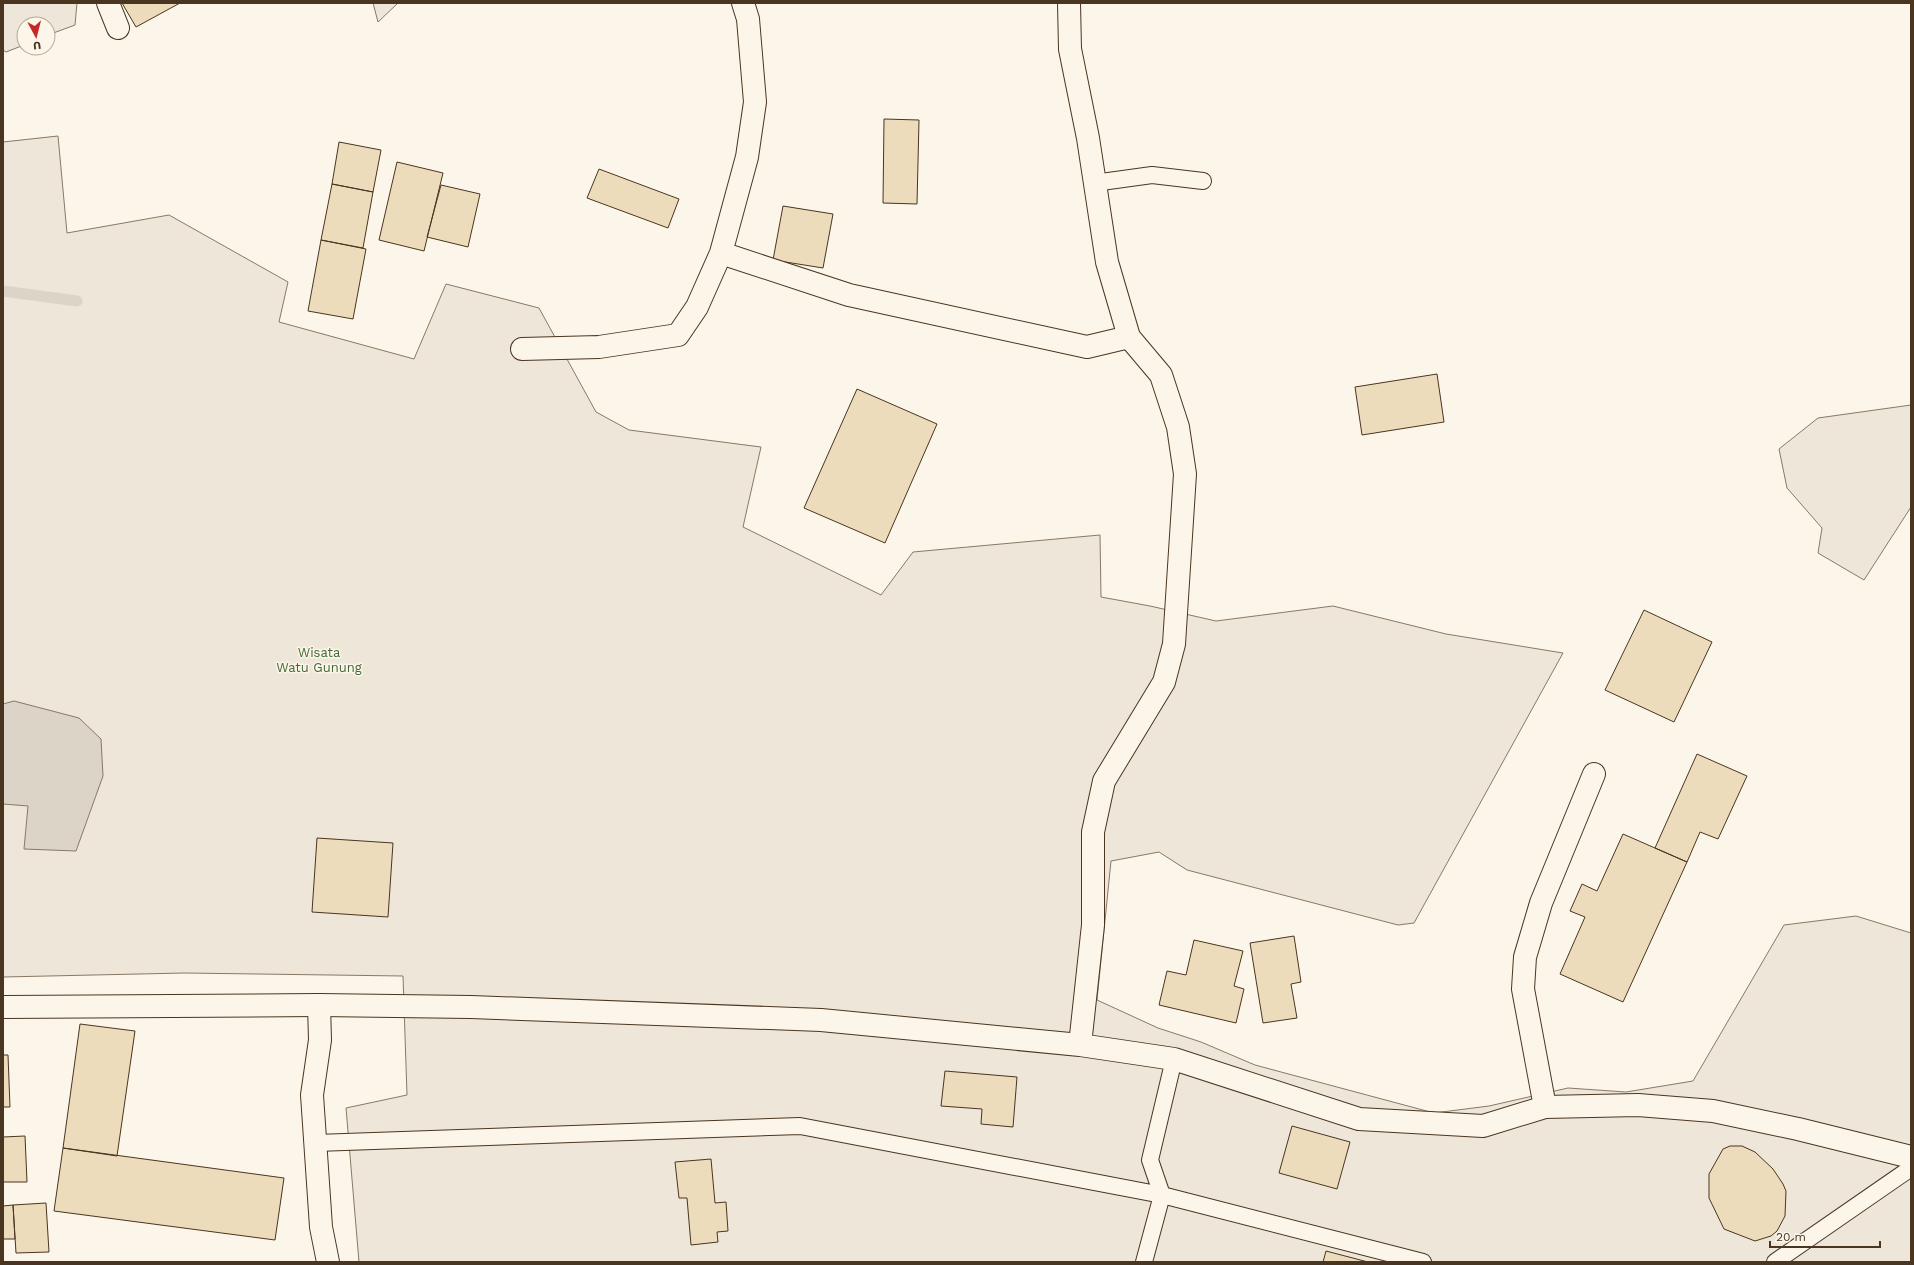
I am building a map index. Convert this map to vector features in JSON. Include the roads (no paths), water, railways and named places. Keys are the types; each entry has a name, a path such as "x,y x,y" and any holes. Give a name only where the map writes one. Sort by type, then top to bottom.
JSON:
{"street":[{"path":"108,3 118,28"},
{"path":"522,349 599,347 678,335 697,307 721,253 747,157 755,102 748,19 743,3"},
{"path":"1068,3 1070,49 1088,138 1107,262 1129,337 1161,375 1178,427 1185,474 1174,644 1164,682 1104,781 1099,795 1093,832 1093,925 1080,1045"},
{"path":"721,253 849,295 1087,347 1129,337"},
{"path":"1545,1107 1523,989 1525,957 1541,903 1594,774"},
{"path":"319,1005 320,1040 312,1095 321,1227 328,1262"},
{"path":"3,1007 319,1005 470,1006 821,1020 1080,1045 1174,1059 1359,1119 1483,1126 1545,1107 1638,1105 1713,1111 1911,1157"}],"lane":[{"path":"1094,183 1152,175 1203,181"},
{"path":"1144,1262 1162,1195 1150,1160 1174,1059"},
{"path":"316,1143 800,1126 1162,1195 1423,1262"},
{"path":"1775,1262 1911,1168"}],"waterway":[{"path":"3,291 77,301"}],"park label":[{"name":"Wisata Watu Gunung","path":"319,660"}]}
